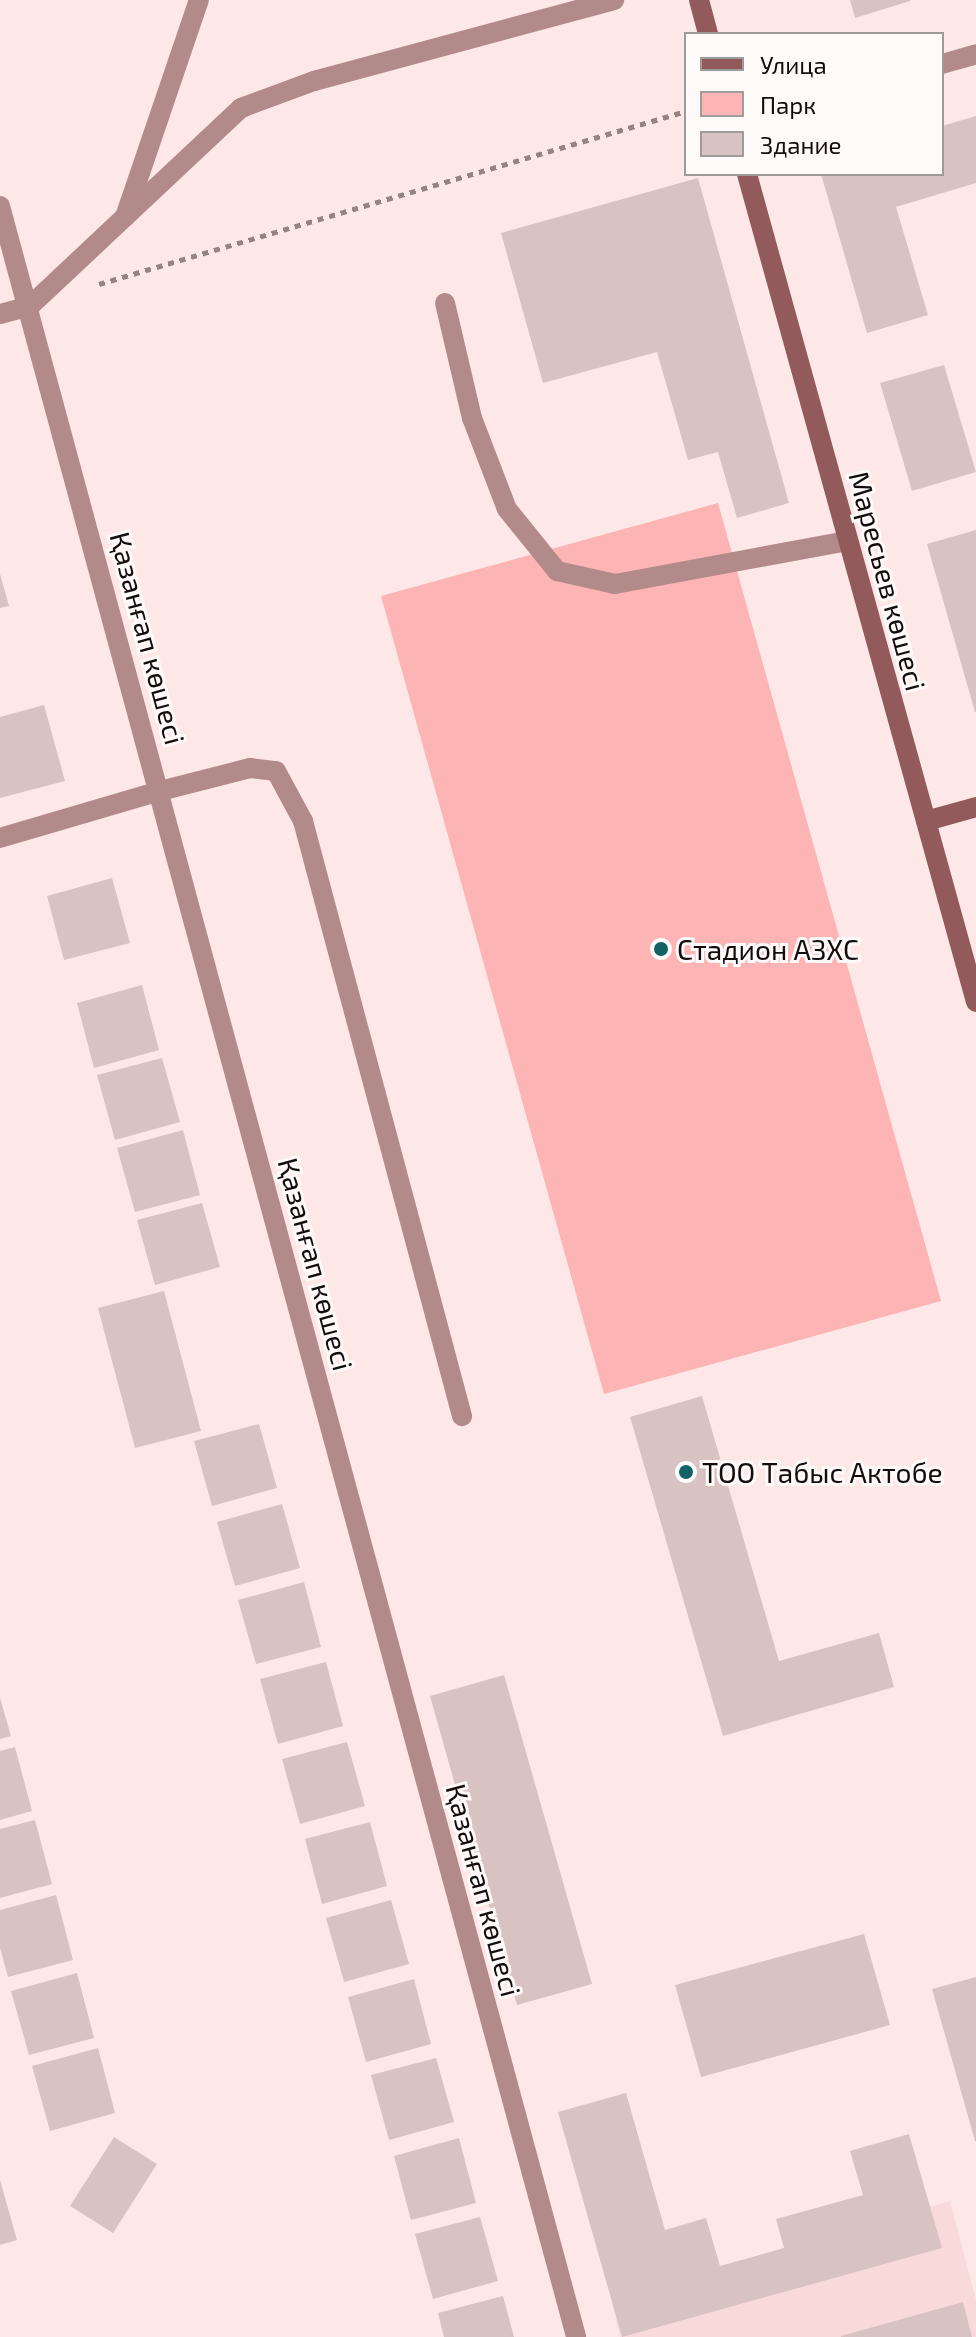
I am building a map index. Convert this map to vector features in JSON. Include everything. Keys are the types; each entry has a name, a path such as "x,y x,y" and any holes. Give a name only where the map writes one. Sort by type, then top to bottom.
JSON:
{"main road":[{"path":"699,0 707,32"},
{"name":"Маресьев көшесі","path":"748,176 976,1002"},
{"path":"926,821 976,807"}],"street":[{"path":"125,217 199,0"},
{"path":"0,314 30,306 241,108 314,81 614,0"},
{"path":"944,63 976,54"},
{"name":"Қазанғап көшесі","path":"0,206 30,306 576,2337"},
{"path":"445,303 472,418 507,509 557,571 615,584 848,541"},
{"path":"0,838 250,768 276,771 303,821 462,1416"}],"path":[{"path":"85,289 684,112"}],"shaded area":[{"path":"950,2201 976,2300 976,2337 620,2337 611,2298"}],"green space":[{"name":"Стадион АЗХС","path":"718,503 941,1301 604,1394 381,596"}],"building":[{"path":"850,0 910,0 910,1 855,18"},
{"path":"976,116 976,183 896,207 928,315 867,333 822,176 944,176 944,125"},
{"path":"698,178 789,503 737,518 718,452 688,460 657,352 543,383 501,233"},
{"path":"944,365 976,472 912,491 880,383"},
{"path":"976,530 976,712 975,712 927,544"},
{"path":"0,574 9,606 0,608"},
{"path":"44,705 65,781 0,798 0,717"},
{"path":"112,878 130,943 64,960 47,896"},
{"path":"142,985 159,1050 94,1068 77,1003"},
{"path":"162,1058 180,1122 115,1140 97,1075"},
{"path":"183,1130 200,1195 135,1212 117,1148"},
{"path":"202,1203 220,1267 155,1285 137,1220"},
{"path":"164,1291 201,1431 135,1448 98,1308"},
{"path":"702,1396 779,1661 879,1633 894,1687 723,1736 630,1417"},
{"path":"259,1424 277,1488 212,1506 194,1441"},
{"path":"282,1504 300,1568 235,1586 217,1522"},
{"path":"304,1582 321,1647 256,1664 238,1600"},
{"path":"326,1662 343,1726 278,1744 260,1679"},
{"path":"504,1675 592,1984 517,2005 430,1696"},
{"path":"0,1698 11,1736 0,1739"},
{"path":"347,1742 365,1806 300,1824 282,1759"},
{"path":"15,1747 32,1811 0,1820 0,1751"},
{"path":"35,1820 52,1884 0,1898 0,1829"},
{"path":"370,1822 387,1886 322,1904 305,1839"},
{"path":"56,1895 73,1960 8,1977 0,1948 0,1910"},
{"path":"391,1900 409,1964 344,1982 326,1918"},
{"path":"864,1934 890,2025 701,2077 675,1985"},
{"path":"77,1973 94,2038 29,2055 11,1991"},
{"path":"976,1977 976,2141 975,2141 932,1989"},
{"path":"414,1979 431,2044 366,2062 348,1997"},
{"path":"98,2048 115,2113 50,2131 32,2066"},
{"path":"436,2058 454,2122 389,2140 371,2075"},
{"path":"626,2093 665,2230 706,2218 720,2266 784,2248 776,2219 863,2195 850,2151 909,2134 942,2248 622,2337 558,2112"},
{"path":"114,2137 157,2164 113,2233 70,2206"},
{"path":"459,2138 476,2203 411,2220 394,2156"},
{"path":"0,2180 17,2240 0,2245"},
{"path":"480,2217 498,2281 433,2299 415,2234"},
{"path":"503,2296 514,2337 444,2337 438,2313"},
{"path":"963,2302 972,2337 841,2337 841,2336"}],"place":[{"name":"Стадион АЗХС","path":"661,949"},
{"name":"ТОО Табыс Актобе","path":"686,1472"}]}
